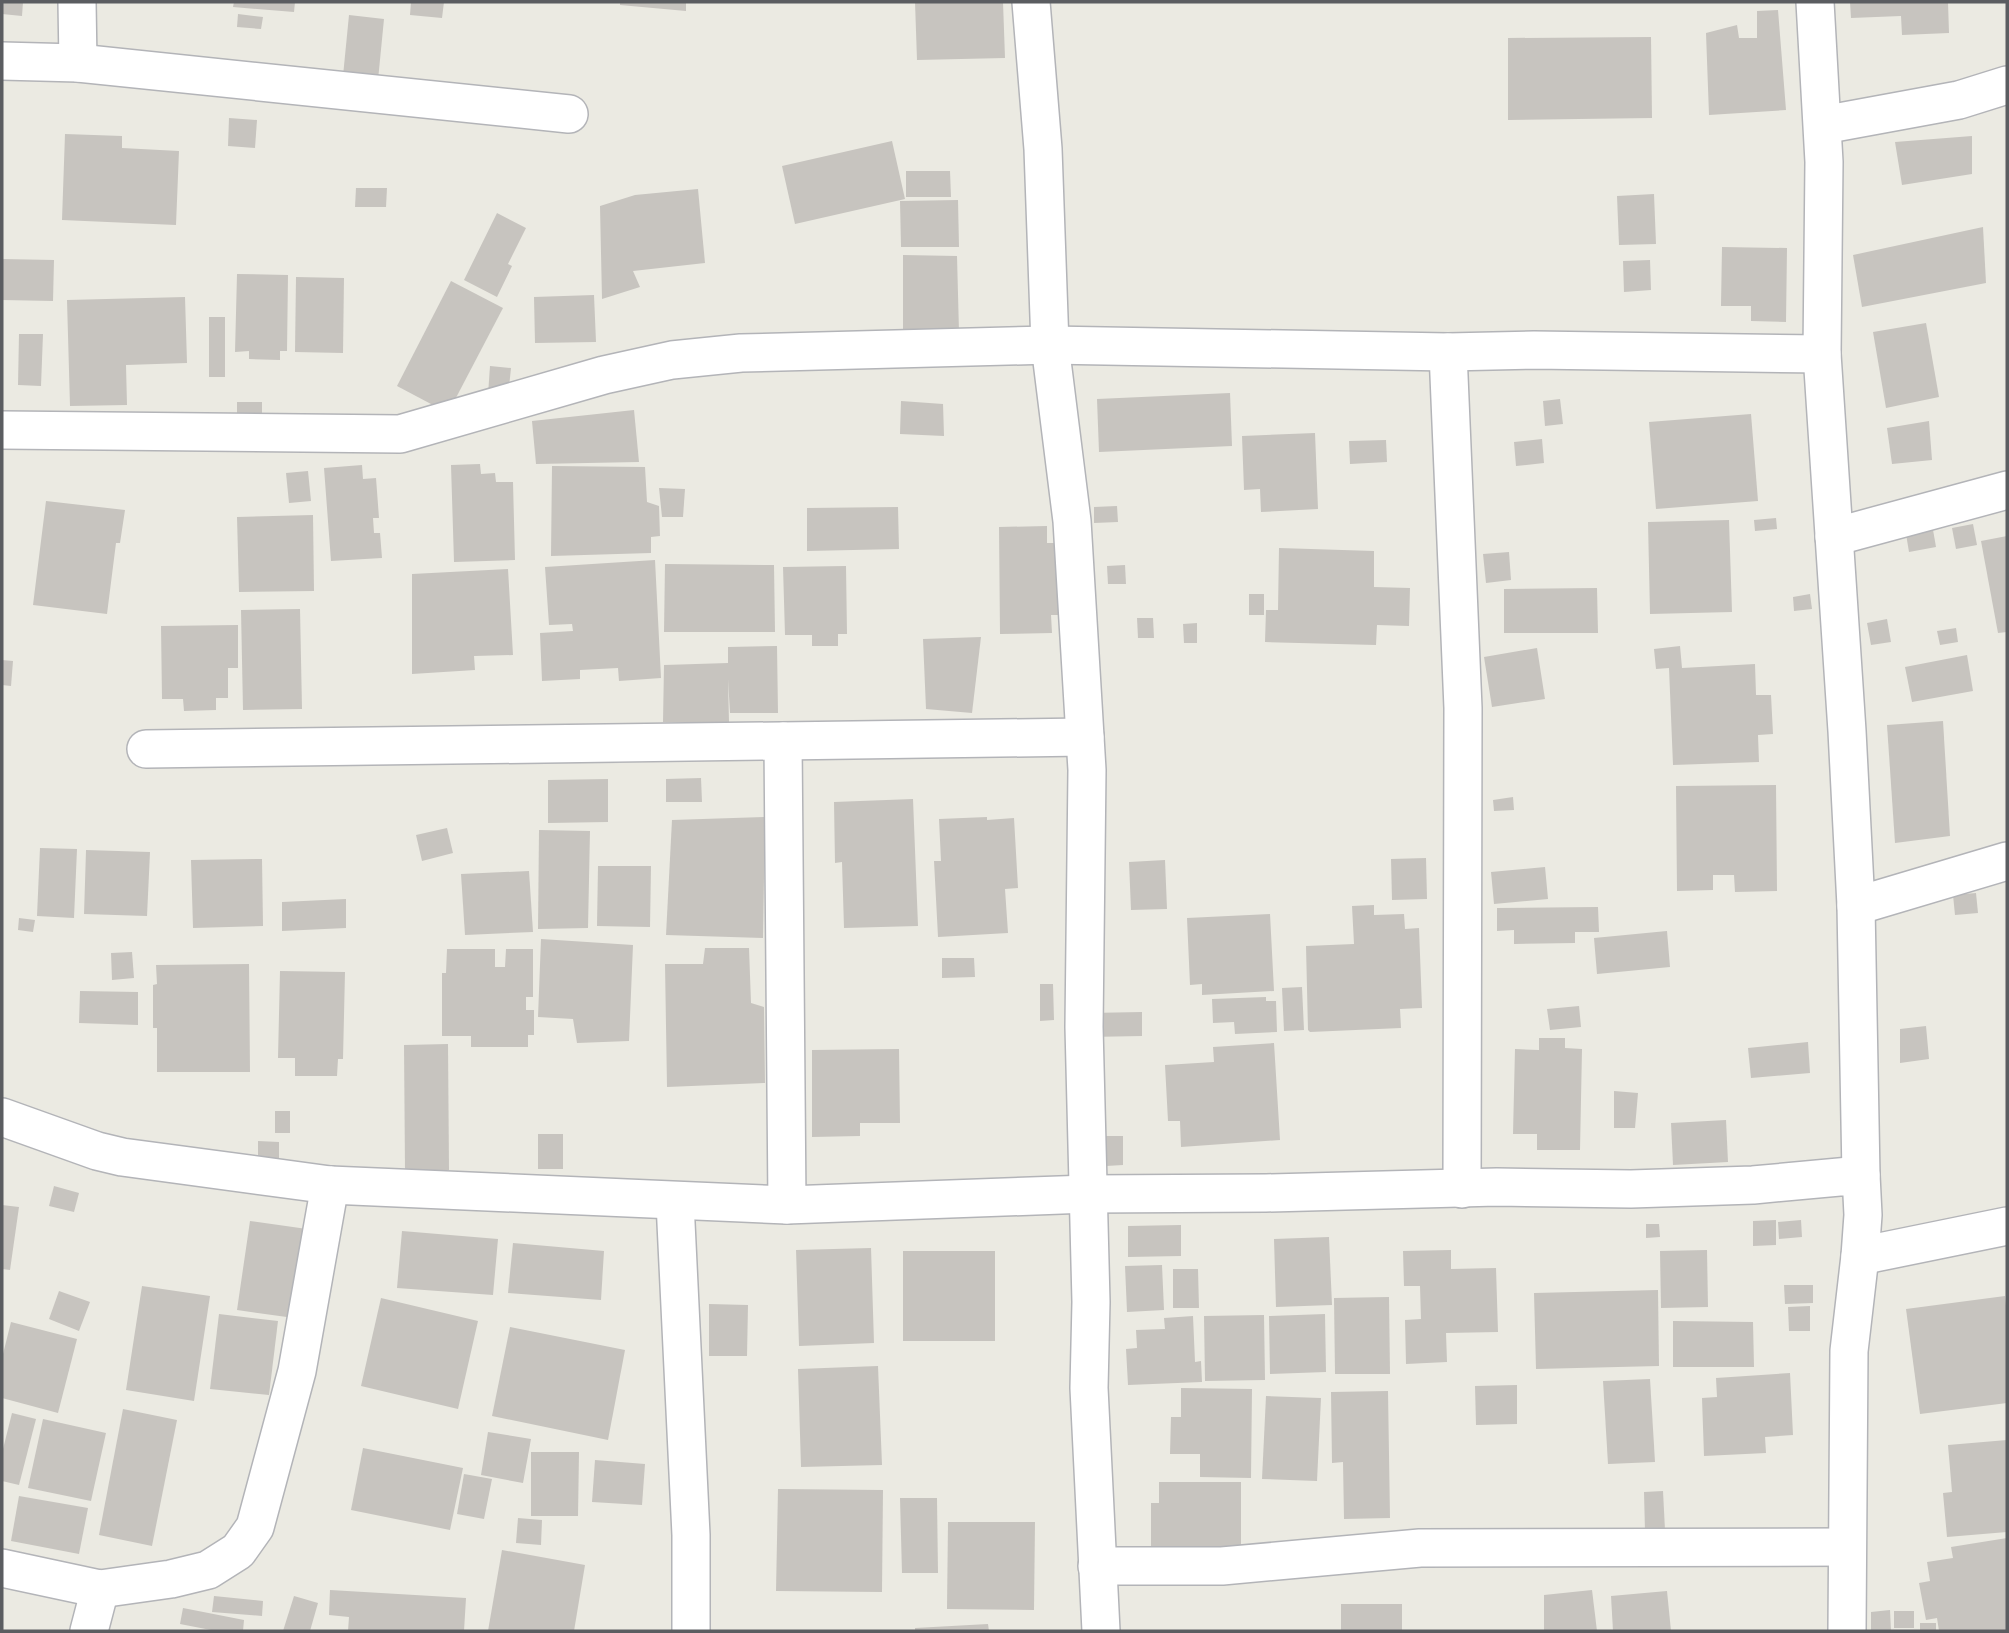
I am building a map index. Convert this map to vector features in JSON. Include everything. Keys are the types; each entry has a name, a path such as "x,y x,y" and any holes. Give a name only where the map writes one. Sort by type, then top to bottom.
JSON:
{"street":[{"path":"77,2 78,63"},
{"path":"1031,2 1043,149 1050,345 1072,521 1087,770 1084,1027 1091,1302 1089,1388 1101,1631"},
{"path":"1815,2 1823,125 1822,354 1856,906 1863,1214 1849,1351 1847,1631"},
{"path":"2,61 78,63 569,114"},
{"path":"1823,125 1959,100 2007,85"},
{"path":"2,430 400,434 604,376 673,360 741,353 1050,345 1448,352 1534,350 1822,354"},
{"path":"1448,352 1463,708 1462,1189"},
{"path":"1834,537 2007,490"},
{"path":"146,749 1085,737"},
{"path":"783,741 787,1205"},
{"path":"1856,906 2007,861"},
{"path":"2,1117 97,1151 122,1157 330,1185 676,1202 787,1205 1088,1194 1497,1187 1631,1189 1753,1185 1861,1175"},
{"path":"2,1567 100,1589 171,1579 208,1570 238,1551 255,1527 297,1371 330,1185"},
{"path":"676,1202 691,1535 691,1631"},
{"path":"1860,1256 2007,1227"},
{"path":"1097,1566 1222,1566 1420,1548 1847,1547"},
{"path":"89,1631 100,1589"}],"building":[{"path":"2,2 23,2 22,16 2,14"},
{"path":"234,2 295,2 294,12 233,7"},
{"path":"411,2 444,2 442,18 410,15"},
{"path":"620,2 686,2 686,11 620,5"},
{"path":"915,2 1003,2 1005,58 917,60"},
{"path":"1850,2 1948,2 1949,33 1902,35 1901,16 1851,18"},
{"path":"1778,10 1786,110 1709,115 1706,33 1737,25 1739,38 1757,38 1757,11"},
{"path":"238,14 263,17 261,29 237,27"},
{"path":"349,15 384,19 378,80 343,76"},
{"path":"1651,37 1652,118 1508,120 1508,38"},
{"path":"229,118 257,120 255,148 228,146"},
{"path":"65,134 122,136 122,148 179,151 176,225 62,220"},
{"path":"1972,136 1972,174 1902,185 1895,142"},
{"path":"892,141 905,199 795,224 782,166"},
{"path":"906,171 950,171 951,197 906,197"},
{"path":"356,188 387,188 386,207 355,207"},
{"path":"698,189 705,263 633,271 640,287 602,299 600,206 635,195"},
{"path":"1654,194 1656,244 1619,245 1617,196"},
{"path":"958,200 959,247 901,247 900,201"},
{"path":"497,213 526,228 508,264 512,266 497,297 464,280"},
{"path":"1983,227 1986,283 1862,307 1853,255"},
{"path":"1722,247 1787,248 1786,322 1751,321 1751,306 1721,306"},
{"path":"903,255 957,256 959,332 903,334"},
{"path":"2,259 54,260 53,301 2,300"},
{"path":"1650,260 1651,290 1624,292 1623,261"},
{"path":"237,274 288,275 287,351 280,351 280,360 249,359 249,351 235,352"},
{"path":"296,277 344,278 343,353 295,352"},
{"path":"451,281 503,308 448,413 397,386"},
{"path":"594,295 596,342 535,343 534,297"},
{"path":"185,297 187,363 126,365 127,405 70,406 67,300"},
{"path":"209,317 225,317 225,377 209,377"},
{"path":"1926,323 1939,397 1886,408 1873,332"},
{"path":"19,334 43,334 41,386 18,385"},
{"path":"490,366 511,368 508,397 488,395"},
{"path":"1230,393 1232,446 1099,452 1097,399"},
{"path":"1560,399 1563,424 1545,426 1543,401"},
{"path":"901,401 943,404 944,436 900,434"},
{"path":"237,402 262,402 262,429 237,429"},
{"path":"634,410 639,462 536,464 532,421"},
{"path":"1751,414 1758,501 1656,509 1649,422"},
{"path":"1929,421 1932,460 1892,464 1887,428"},
{"path":"1315,433 1318,509 1261,512 1260,489 1244,490 1242,436"},
{"path":"1542,439 1544,463 1516,466 1514,442"},
{"path":"1386,440 1387,462 1350,464 1349,441"},
{"path":"480,464 481,474 495,473 496,482 513,482 515,560 454,562 451,465"},
{"path":"362,465 363,479 376,478 379,518 373,518 374,533 380,533 382,558 331,561 324,468"},
{"path":"552,466 645,467 647,502 659,506 660,536 651,537 651,553 551,556"},
{"path":"308,471 311,501 289,503 286,473"},
{"path":"659,488 685,489 683,517 662,517"},
{"path":"46,501 125,510 120,543 116,543 107,614 33,605"},
{"path":"1117,506 1118,522 1094,523 1094,507"},
{"path":"898,507 899,549 807,551 807,508"},
{"path":"313,515 314,591 239,592 237,517"},
{"path":"1776,518 1777,529 1755,531 1754,520"},
{"path":"1729,520 1732,612 1650,614 1648,522"},
{"path":"1932,524 1936,547 1909,552 1905,528"},
{"path":"1973,524 1977,545 1956,549 1952,528"},
{"path":"1047,526 1047,543 1060,543 1061,615 1051,615 1052,633 1000,634 999,527"},
{"path":"2007,536 2007,632 1998,633 1981,541"},
{"path":"1279,548 1374,551 1374,587 1410,588 1409,626 1377,625 1376,645 1265,642 1266,610 1278,610"},
{"path":"1509,552 1511,580 1486,583 1483,554"},
{"path":"655,560 661,678 619,681 618,668 580,670 580,679 542,681 540,633 573,631 572,624 549,625 545,567"},
{"path":"665,564 774,565 775,632 664,632"},
{"path":"1125,565 1126,584 1108,584 1107,566"},
{"path":"846,566 847,634 838,634 838,646 812,646 812,635 785,635 783,567"},
{"path":"508,569 513,655 474,656 475,670 412,674 412,574"},
{"path":"1597,588 1598,633 1504,633 1504,589"},
{"path":"1249,594 1264,594 1264,615 1249,615"},
{"path":"1810,594 1812,609 1794,611 1793,597"},
{"path":"300,609 302,709 243,710 241,610"},
{"path":"1137,618 1153,618 1154,638 1138,638"},
{"path":"1887,619 1891,642 1871,645 1867,623"},
{"path":"1197,623 1197,643 1184,643 1183,624"},
{"path":"238,625 238,668 228,668 228,698 216,698 216,710 184,711 183,699 162,699 161,626"},
{"path":"1956,628 1958,642 1940,645 1937,631"},
{"path":"981,637 972,713 926,709 923,639"},
{"path":"777,646 778,713 730,713 728,679 729,722 663,722 664,665 728,663 728,647"},
{"path":"1680,646 1682,668 1755,664 1756,695 1771,695 1773,734 1758,735 1759,762 1673,765 1669,668 1656,669 1654,649"},
{"path":"1537,648 1545,699 1492,707 1484,657"},
{"path":"1967,655 1973,691 1912,702 1905,667"},
{"path":"2,660 13,661 11,686 2,685"},
{"path":"1943,721 1950,836 1895,843 1887,725"},
{"path":"701,778 702,802 666,802 666,779"},
{"path":"608,779 608,822 548,823 548,780"},
{"path":"1776,785 1777,891 1735,892 1734,875 1713,875 1713,890 1677,891 1676,786"},
{"path":"1513,797 1514,810 1494,811 1493,800"},
{"path":"913,799 918,926 844,928 842,862 835,863 834,802"},
{"path":"765,817 763,938 666,935 672,820"},
{"path":"987,817 987,820 1014,818 1018,888 1005,889 1008,933 938,937 934,861 941,861 939,819"},
{"path":"447,828 453,853 422,861 416,835"},
{"path":"539,830 590,831 588,928 538,929"},
{"path":"40,848 77,849 74,918 37,916"},
{"path":"86,850 150,852 147,916 84,914"},
{"path":"1426,858 1427,899 1392,900 1391,859"},
{"path":"262,859 263,926 193,928 191,860"},
{"path":"1165,860 1167,909 1131,910 1129,862"},
{"path":"598,866 651,866 650,927 597,926"},
{"path":"1545,867 1548,899 1494,904 1491,872"},
{"path":"529,871 533,932 465,935 461,874"},
{"path":"1976,893 1978,913 1955,915 1953,895"},
{"path":"346,899 346,928 282,931 282,902"},
{"path":"1374,905 1374,915 1404,914 1405,929 1419,928 1422,1008 1400,1009 1401,1028 1310,1032 1306,946 1354,944 1352,906"},
{"path":"1598,907 1599,932 1575,932 1575,943 1514,944 1514,930 1497,931 1497,908"},
{"path":"1270,914 1274,991 1202,995 1202,984 1190,985 1187,918"},
{"path":"19,918 35,920 33,932 18,930"},
{"path":"1667,931 1670,967 1597,974 1594,938"},
{"path":"541,939 633,945 629,1041 577,1043 573,1019 538,1017"},
{"path":"705,948 749,948 751,1003 764,1007 765,1083 667,1087 665,964 703,964"},
{"path":"447,949 495,949 495,967 505,967 506,949 533,949 533,997 526,997 526,1010 534,1010 534,1035 528,1035 528,1047 471,1047 471,1036 442,1036 442,973 446,973"},
{"path":"132,952 134,978 112,980 111,953"},
{"path":"942,958 974,958 975,977 942,978"},
{"path":"249,964 250,1072 157,1072 157,1028 153,1028 156,965"},
{"path":"280,971 345,972 343,1059 338,1059 337,1076 295,1076 295,1058 278,1058"},
{"path":"1040,984 1053,984 1054,1020 1040,1021"},
{"path":"1302,987 1304,1030 1284,1031 1282,988"},
{"path":"80,991 138,992 138,1025 79,1023"},
{"path":"1266,997 1266,1001 1276,1001 1277,1032 1235,1034 1234,1022 1213,1023 1212,999"},
{"path":"1579,1006 1581,1027 1550,1030 1547,1009"},
{"path":"1142,1012 1142,1036 1089,1037 1089,1013"},
{"path":"1926,1026 1929,1059 1900,1063 1900,1029"},
{"path":"1539,1038 1565,1038 1565,1048 1582,1049 1580,1150 1537,1150 1537,1134 1513,1134 1515,1049 1539,1050"},
{"path":"1808,1042 1810,1073 1751,1078 1748,1048"},
{"path":"1274,1043 1280,1140 1181,1147 1180,1121 1168,1121 1165,1065 1214,1062 1213,1047"},
{"path":"448,1044 449,1170 405,1170 404,1045"},
{"path":"899,1049 900,1123 860,1123 860,1136 812,1137 812,1050"},
{"path":"1614,1091 1638,1093 1635,1128 1614,1128"},
{"path":"275,1111 290,1111 290,1133 275,1133"},
{"path":"1726,1120 1728,1162 1673,1165 1671,1123"},
{"path":"538,1134 563,1134 563,1169 538,1169"},
{"path":"1105,1136 1123,1136 1123,1165 1106,1166"},
{"path":"258,1141 279,1142 279,1161 258,1162"},
{"path":"54,1186 79,1193 74,1212 49,1206"},
{"path":"2,1205 19,1207 10,1270 2,1269"},
{"path":"1776,1220 1776,1245 1753,1246 1753,1221"},
{"path":"1801,1220 1802,1237 1779,1239 1778,1222"},
{"path":"250,1221 307,1229 294,1318 237,1310"},
{"path":"1646,1224 1659,1224 1660,1237 1646,1238"},
{"path":"1181,1225 1181,1256 1128,1257 1128,1226"},
{"path":"402,1231 498,1239 493,1295 397,1288"},
{"path":"1329,1237 1332,1305 1276,1307 1274,1239"},
{"path":"513,1243 604,1251 601,1300 508,1293"},
{"path":"871,1248 874,1343 799,1346 796,1250"},
{"path":"1451,1250 1451,1269 1496,1268 1498,1332 1446,1333 1447,1362 1406,1364 1405,1320 1421,1319 1420,1286 1404,1286 1403,1251"},
{"path":"1707,1250 1708,1307 1661,1308 1660,1251"},
{"path":"903,1251 995,1251 995,1341 903,1341"},
{"path":"1162,1265 1164,1310 1127,1312 1125,1266"},
{"path":"1173,1269 1198,1269 1199,1308 1173,1308"},
{"path":"1784,1285 1813,1285 1813,1303 1785,1304"},
{"path":"142,1286 210,1296 194,1401 126,1390"},
{"path":"1658,1290 1659,1366 1536,1369 1534,1293"},
{"path":"59,1291 90,1302 79,1331 49,1319"},
{"path":"2005,1296 2007,1403 1920,1414 1906,1309"},
{"path":"1389,1297 1390,1374 1335,1374 1334,1298"},
{"path":"381,1298 478,1321 458,1409 361,1386"},
{"path":"709,1304 748,1305 747,1356 709,1356"},
{"path":"1810,1306 1810,1331 1789,1331 1788,1307"},
{"path":"219,1314 278,1321 269,1395 210,1389"},
{"path":"1325,1314 1326,1372 1270,1374 1269,1316"},
{"path":"1264,1315 1265,1380 1205,1381 1204,1316"},
{"path":"1193,1316 1195,1362 1201,1361 1202,1382 1128,1385 1126,1349 1137,1348 1136,1330 1165,1329 1164,1318"},
{"path":"1673,1321 1753,1322 1754,1367 1673,1367"},
{"path":"11,1322 77,1339 58,1413 2,1398 2,1358"},
{"path":"510,1327 625,1350 608,1440 492,1416"},
{"path":"878,1366 882,1465 801,1467 798,1369"},
{"path":"1790,1373 1793,1435 1765,1437 1766,1453 1704,1456 1702,1398 1717,1397 1716,1378"},
{"path":"1650,1379 1655,1462 1608,1464 1603,1381"},
{"path":"1517,1385 1517,1424 1476,1425 1475,1386"},
{"path":"1181,1388 1252,1389 1251,1478 1200,1477 1200,1454 1170,1454 1171,1417 1181,1417"},
{"path":"1388,1391 1390,1518 1344,1519 1343,1462 1332,1463 1331,1392"},
{"path":"1266,1396 1321,1398 1317,1481 1262,1479"},
{"path":"123,1409 177,1420 152,1546 99,1535"},
{"path":"12,1413 36,1419 19,1485 2,1481 2,1453"},
{"path":"43,1419 106,1433 91,1501 28,1488"},
{"path":"488,1432 531,1439 523,1483 481,1475"},
{"path":"2007,1440 2007,1532 1947,1537 1943,1493 1952,1492 1948,1445"},
{"path":"363,1448 463,1468 450,1530 351,1510"},
{"path":"531,1452 579,1452 578,1516 531,1516"},
{"path":"595,1460 645,1464 642,1505 592,1502"},
{"path":"464,1474 492,1479 484,1519 457,1514"},
{"path":"1159,1482 1241,1482 1241,1546 1151,1546 1151,1503 1159,1503"},
{"path":"778,1489 883,1490 882,1592 776,1591"},
{"path":"1663,1491 1665,1530 1645,1531 1644,1492"},
{"path":"19,1496 88,1508 79,1554 11,1541"},
{"path":"900,1498 937,1498 938,1573 902,1573"},
{"path":"518,1518 542,1520 541,1545 516,1543"},
{"path":"948,1522 1035,1522 1034,1610 947,1609"},
{"path":"2007,1538 2007,1630 1939,1631 1937,1618 1926,1620 1919,1583 1930,1581 1927,1562 1953,1558 1951,1547"},
{"path":"502,1550 585,1565 574,1631 488,1631"},
{"path":"330,1590 466,1598 464,1631 348,1631 349,1617 329,1615"},
{"path":"1592,1590 1597,1631 1544,1631 1544,1595"},
{"path":"1667,1591 1671,1631 1613,1631 1611,1596"},
{"path":"214,1596 263,1601 262,1616 212,1612"},
{"path":"294,1596 318,1603 310,1631 283,1631"},
{"path":"1341,1604 1402,1604 1402,1631 1341,1631"},
{"path":"183,1608 244,1620 243,1631 216,1631 180,1624"},
{"path":"1890,1610 1891,1631 1871,1631 1871,1612"},
{"path":"1894,1611 1914,1611 1914,1628 1894,1628"},
{"path":"1920,1623 1936,1623 1936,1631 1920,1631"},
{"path":"988,1624 989,1631 915,1631 915,1628"}]}
